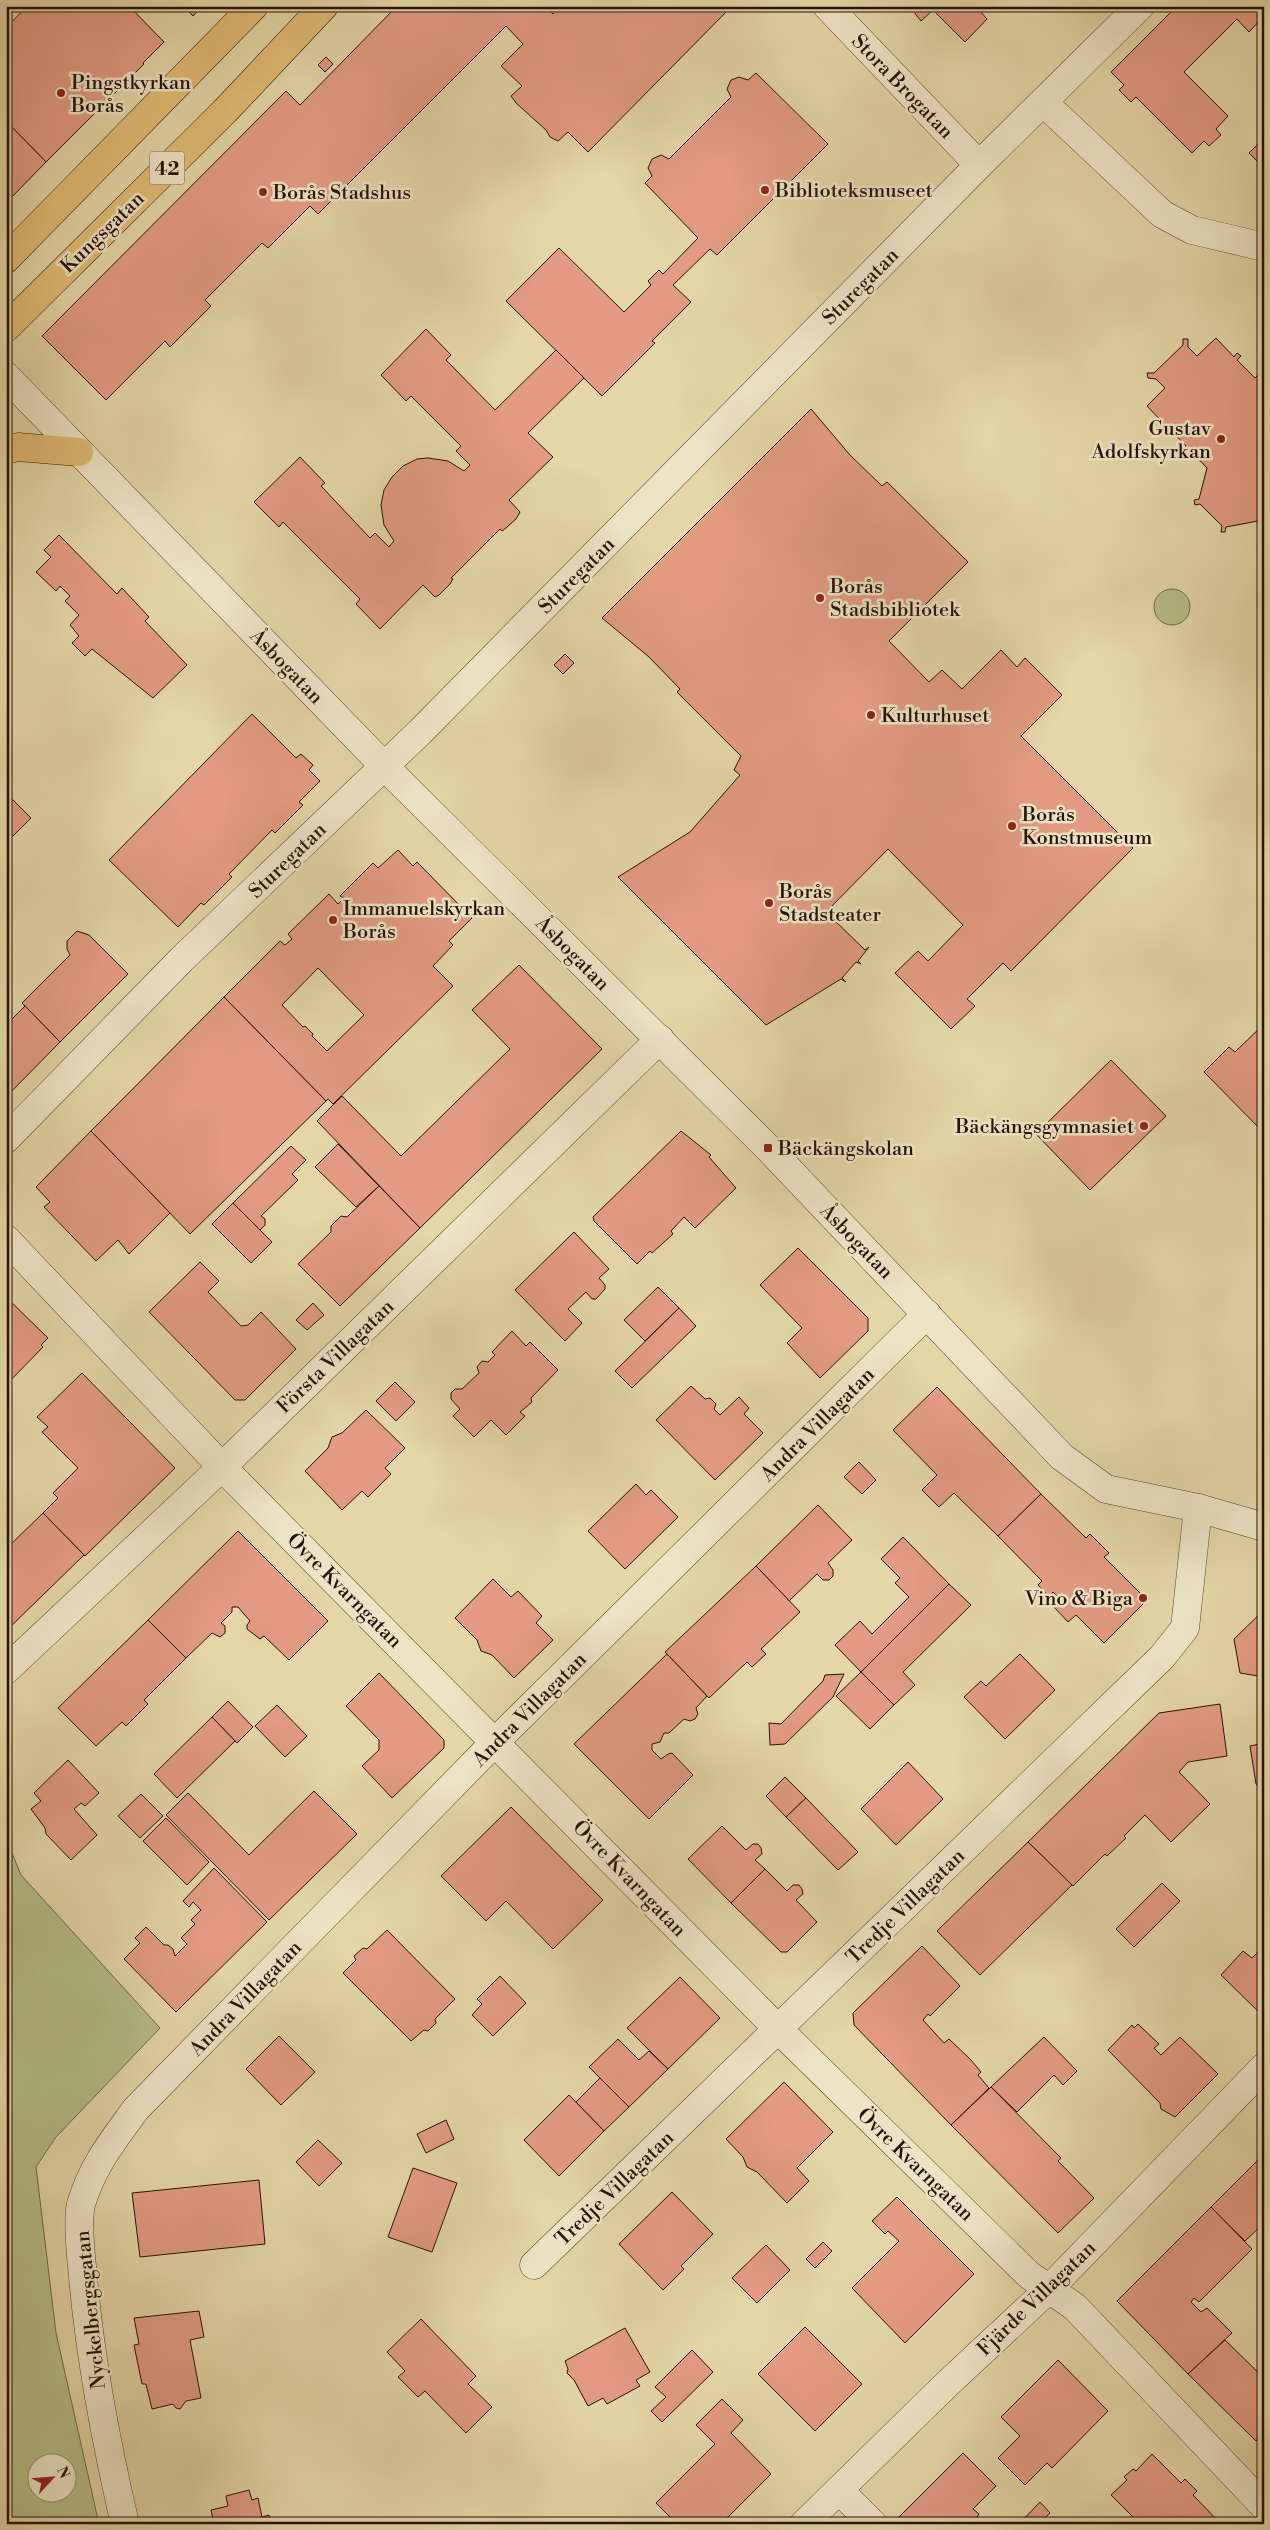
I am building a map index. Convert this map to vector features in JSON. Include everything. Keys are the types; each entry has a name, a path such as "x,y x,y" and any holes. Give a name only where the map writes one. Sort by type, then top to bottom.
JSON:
{"main road":[{"name":"42","path":"6,259 254,6"},
{"name":"Kungsgatan","path":"6,328 225,111 324,6"},
{"path":"6,450 18,447 79,452"}],"street":[{"name":"Stora Brogatan","path":"827,6 979,165"},
{"name":"Sturegatan","path":"6,1139 182,959 385,767 979,165 1140,6"},
{"path":"1043,102 1162,214 1192,230 1264,247"},
{"name":"Åsbogatan","path":"6,376 385,767 660,1039 928,1314 1062,1457 1106,1489 1156,1501 1198,1508 1264,1527"},
{"name":"Första Villagatan","path":"6,1670 222,1467 660,1039"},
{"name":"Övre Kvarngatan","path":"6,1239 222,1467 778,2029 1029,2275 1075,2308 1264,2506"},
{"name":"Andra Villagatan","path":"136,2109 495,1742 928,1314"},
{"name":"Tredje Villagatan","path":"534,2265 1162,1657 1185,1628 1198,1508"},
{"name":"Fjärde Villagatan","path":"804,2524 946,2385 1049,2289 1261,2076"},
{"name":"Nyckelbergsgatan","path":"125,2524 106,2442 88,2340 81,2256 81,2207 95,2166 136,2109"},
{"path":"839,2490 873,2524"}],"green space":[{"path":"1172,589 1179,590 1185,594 1189,600 1189,614 1185,620 1179,624 1172,625 1165,624 1159,620 1155,614 1154,607 1155,600 1159,594 1165,590"},
{"path":"6,1838 21,1875 160,2028 56,2137 36,2167 56,2333 99,2524 6,2524"}],"building":[{"name":"Pingstkyrkan Borås","path":"27,6 129,6 164,42 46,162 6,121 6,28"},
{"path":"183,6 202,6 193,16"},
{"name":"Borås Stadshus","path":"397,6 545,6 553,14 560,6 732,6 588,152 568,132 558,141 550,137 546,130 516,103 511,96 522,86 501,66 523,44 506,26 318,214 310,206 268,248 262,243 205,300 211,306 170,347 165,341 106,400 42,336 286,91 300,105"},
{"path":"909,6 983,6 979,10 987,19 965,42 933,10 921,21"},
{"path":"1177,6 1255,6 1264,16 1249,32 1237,19 1184,72 1228,116 1216,129 1221,135 1209,146 1204,141 1192,153 1136,97 1131,102 1119,90 1124,85 1111,72"},
{"path":"326,57 333,64 325,72 318,65"},
{"path":"756,73 828,144 717,255 710,249 673,285 691,302 652,341 655,343 602,396 506,301 559,248 624,312 651,285 648,281 659,270 663,274 698,238 645,183 652,176 648,168 652,159 661,155 669,159 731,97 727,89 731,80 739,77 748,80"},
{"path":"6,121 46,162 9,200 6,197"},
{"path":"1264,138 1264,168 1249,153"},
{"path":"426,329 451,355 446,360 495,410 556,350 584,378 528,433 553,457 509,500 520,512 516,519 502,531 500,529 451,578 453,579 450,584 439,595 435,597 423,585 380,629 356,604 360,599 283,522 279,527 254,502 300,457 325,483 321,486 370,538 375,533 389,547 394,541 384,525 381,505 384,490 392,477 403,466 417,459 428,458 448,461 464,471 470,465 456,451 461,446 411,396 406,401 381,375"},
{"name":"Gustav Adolfskyrkan","path":"1216,338 1234,357 1237,353 1241,356 1237,360 1255,378 1259,374 1262,378 1258,382 1264,387 1264,526 1258,521 1226,527 1225,532 1221,532 1222,526 1200,504 1195,505 1194,500 1199,499 1207,468 1189,449 1185,453 1182,450 1186,446 1168,427 1163,432 1160,428 1164,424 1147,406 1165,388 1156,379 1148,378 1147,373 1154,373 1183,345 1183,339 1188,339 1188,347 1197,356"},
{"name":"Kulturhuset","path":"811,409 850,455 882,486 887,482 968,562 889,641 929,682 942,670 962,689 1001,650 1017,667 1025,658 1062,695 1021,736 1133,848 1011,971 1003,963 967,999 975,1006 951,1029 895,973 918,951 928,961 963,925 888,849 826,912 865,950 869,947 858,961 861,964 856,962 842,978 846,982 841,979 766,1025 618,877 690,832 740,775 734,770 741,756 677,692 680,689 649,657 602,618"},
{"path":"59,535 117,594 122,588 149,617 145,621 187,665 153,698 92,649 85,656 72,643 79,636 70,625 79,615 65,601 70,596 60,586 56,591 36,572 51,557 44,550"},
{"path":"565,654 574,663 563,674 554,665"},
{"path":"252,714 296,758 301,754 313,765 309,770 320,781 299,802 303,805 275,833 272,830 229,874 232,877 204,905 201,903 178,927 109,860"},
{"path":"6,793 31,818 6,843"},
{"path":"398,850 413,866 417,862 472,918 449,941 453,945 433,966 453,986 333,1104 328,1099 326,1101 224,997 280,941 285,945 292,939 288,934 329,894 338,904 344,898 340,896 373,863 378,868","holes":["318,968 364,1015 327,1051 312,1036 313,1034 305,1026 303,1027 282,1005"]},
{"path":"77,931 89,935 128,974 60,1042 22,1003 70,955 67,949 67,941"},
{"path":"519,965 602,1049 420,1228 317,1121 342,1096 401,1156 510,1049 472,1010"},
{"path":"224,997 326,1101 190,1234 91,1131"},
{"path":"25,1006 60,1042 6,1097 6,1025"},
{"path":"1264,1024 1264,1133 1204,1072 1229,1047 1235,1052"},
{"path":"1111,1060 1166,1116 1090,1190 1036,1134"},
{"path":"91,1131 170,1213 129,1254 118,1240 96,1261 44,1207 50,1202 36,1187"},
{"path":"681,1131 711,1155 709,1157 736,1188 695,1228 684,1217 671,1231 673,1234 652,1253 650,1251 637,1264 594,1221 593,1217"},
{"path":"338,1144 379,1186 356,1207 315,1167"},
{"path":"291,1146 306,1160 292,1174 298,1180 261,1216 265,1219 265,1225 260,1230 233,1203"},
{"path":"379,1186 420,1228 340,1306 298,1264 331,1232 331,1226 341,1216 347,1217"},
{"path":"233,1203 272,1242 251,1263 212,1224"},
{"path":"574,1232 609,1269 599,1278 605,1285 605,1289 596,1299 592,1299 586,1292 568,1309 582,1323 565,1341 515,1290"},
{"path":"798,1248 868,1318 868,1331 820,1378 787,1343 802,1328 760,1285"},
{"path":"200,1262 219,1281 208,1292 241,1326 248,1325 261,1312 296,1349 245,1400 235,1400 149,1312"},
{"path":"658,1287 679,1308 645,1341 624,1320"},
{"path":"6,1297 48,1338 41,1345 43,1347 6,1385"},
{"path":"313,1303 324,1315 307,1330 296,1320"},
{"path":"679,1308 696,1326 632,1388 615,1371"},
{"path":"512,1331 526,1346 530,1342 558,1370 531,1398 532,1402 520,1412 525,1416 506,1435 491,1420 474,1437 453,1416 460,1409 451,1399 451,1393 455,1389 462,1389 479,1373 477,1367 482,1361 488,1362 495,1355 492,1352"},
{"path":"82,1373 175,1468 85,1556 43,1513 58,1498 53,1493 78,1468 42,1432 48,1427 37,1417"},
{"path":"395,1382 415,1402 396,1421 376,1401"},
{"path":"691,1386 705,1399 710,1398 716,1404 714,1409 720,1415 739,1397 749,1408 744,1414 763,1433 715,1480 656,1420"},
{"path":"937,1387 1041,1494 998,1536 954,1493 939,1507 922,1490 937,1475 893,1430"},
{"path":"366,1410 405,1448 385,1468 391,1474 368,1497 362,1491 342,1510 305,1471 328,1448 332,1437 342,1433"},
{"path":"859,1462 876,1480 862,1494 844,1477"},
{"path":"636,1484 646,1495 651,1490 678,1517 625,1569 588,1531"},
{"path":"1041,1494 1086,1538 1090,1534 1109,1553 1104,1557 1147,1600 1104,1643 1076,1615 1068,1622 1053,1606 1060,1599 1053,1592 1049,1597 1038,1585 1042,1581 998,1536"},
{"path":"818,1505 852,1540 828,1563 833,1570 833,1576 829,1580 823,1580 817,1574 789,1601 756,1566"},
{"path":"43,1513 84,1555 6,1631 6,1549"},
{"path":"238,1531 328,1621 289,1660 264,1636 260,1639 247,1629 250,1621 238,1607 232,1607 232,1612 221,1623 225,1626 225,1633 220,1637 212,1633 186,1658 148,1620"},
{"path":"903,1537 949,1584 861,1672 835,1645 860,1621 872,1634 909,1597 895,1583 900,1578 881,1559"},
{"path":"756,1566 800,1612 761,1649 766,1654 752,1667 747,1662 709,1698 665,1652"},
{"path":"493,1579 511,1597 518,1591 542,1616 536,1623 553,1640 514,1678 492,1655 481,1651 477,1640 455,1618"},
{"path":"949,1584 971,1605 903,1672 915,1685 894,1705 861,1672"},
{"path":"1264,1610 1264,1677 1240,1673 1234,1639"},
{"path":"148,1620 186,1658 144,1700 148,1704 126,1726 122,1722 96,1746 58,1708"},
{"path":"667,1654 707,1696 696,1708 698,1714 695,1719 690,1721 684,1719 669,1733 664,1733 660,1742 652,1744 652,1750 661,1759 672,1753 693,1775 649,1819 574,1744"},
{"path":"1020,1654 1055,1690 1005,1739 964,1697 981,1681 986,1686"},
{"path":"861,1672 894,1705 870,1729 836,1696"},
{"path":"379,1673 444,1740 444,1748 392,1798 362,1766 379,1750 379,1740 346,1706"},
{"path":"844,1674 833,1697 785,1744 770,1745 769,1723 781,1724 823,1681 825,1675"},
{"path":"228,1701 253,1727 237,1743 212,1717"},
{"path":"1220,1704 1227,1756 1188,1762 1179,1772 1210,1804 1171,1842 1145,1815 1124,1836 1126,1838 1107,1856 1105,1854 1073,1886 1028,1842 1159,1713"},
{"path":"277,1705 307,1736 285,1757 255,1726"},
{"path":"212,1717 235,1741 177,1798 154,1774"},
{"path":"1264,1743 1264,1792 1256,1784 1250,1746"},
{"path":"68,1760 99,1793 85,1806 81,1803 74,1809 97,1835 71,1860 46,1834 45,1828 31,1809 41,1801 34,1793"},
{"path":"908,1762 943,1799 896,1845 861,1809"},
{"path":"785,1777 806,1798 786,1817 766,1796"},
{"path":"314,1791 357,1834 269,1920 166,1815 188,1793 249,1855"},
{"path":"141,1794 163,1816 140,1838 118,1816"},
{"path":"806,1798 858,1852 838,1870 786,1817"},
{"path":"511,1807 603,1900 553,1949 506,1901 486,1921 441,1876"},
{"path":"166,1818 209,1862 187,1885 143,1841"},
{"path":"722,1826 746,1850 753,1844 758,1844 762,1854 755,1860 765,1869 731,1903 688,1859"},
{"path":"1028,1842 1072,1885 980,1975 937,1931"},
{"path":"214,1868 267,1922 176,2012 124,1959 140,1943 135,1938 146,1927 164,1945 168,1945 173,1949 175,1956 187,1944 181,1938 195,1924 191,1920 201,1910 193,1902 189,1907 183,1901"},
{"path":"765,1869 787,1891 793,1885 799,1885 803,1894 796,1900 817,1922 787,1952 781,1952 731,1903"},
{"path":"1162,1883 1180,1901 1134,1947 1116,1929"},
{"path":"387,1930 455,1999 435,2019 436,2023 428,2031 424,2030 411,2041 343,1973 356,1960 354,1956 363,1948 367,1949"},
{"path":"922,1946 960,1986 930,2016 928,2014 923,2020 944,2043 949,2039 971,2060 981,2072 978,2075 989,2088 951,2125 854,2025 853,2013"},
{"path":"1264,1946 1264,2017 1221,1975 1243,1951 1252,1958"},
{"path":"500,1976 526,2003 493,2036 472,2015 482,2004 477,1999"},
{"path":"680,1977 720,2018 668,2069 627,2028"},
{"path":"1138,2024 1159,2044 1154,2048 1161,2055 1180,2037 1218,2074 1175,2117 1161,2109 1160,2103 1108,2050 1132,2025 1134,2028"},
{"path":"279,2036 315,2072 281,2105 246,2069"},
{"path":"1044,2037 1077,2071 1063,2085 1054,2075 1017,2112 991,2087"},
{"path":"618,2039 639,2060 649,2051 668,2069 629,2107 589,2067"},
{"path":"600,2078 629,2107 604,2131 576,2102"},
{"path":"784,2082 833,2132 797,2168 809,2181 787,2203 757,2172 747,2167 743,2157 726,2139"},
{"path":"991,2087 1061,2158 1058,2161 1094,2198 1058,2233 951,2125"},
{"path":"569,2095 604,2131 559,2176 524,2140"},
{"path":"446,2120 454,2139 426,2153 417,2134"},
{"path":"318,2140 342,2163 319,2186 296,2162"},
{"path":"1264,2154 1264,2223 1245,2241 1211,2207"},
{"path":"413,2168 457,2183 432,2252 388,2237"},
{"path":"259,2180 265,2244 140,2257 132,2193"},
{"path":"672,2192 713,2234 681,2266 684,2269 663,2290 619,2244"},
{"path":"897,2197 974,2274 905,2343 852,2288 899,2241 888,2231 885,2234 872,2221"},
{"path":"1211,2207 1252,2249 1199,2302 1194,2298 1191,2302 1201,2312 1207,2308 1232,2333 1188,2374 1117,2301"},
{"path":"823,2242 832,2251 815,2268 806,2259"},
{"path":"766,2245 790,2270 757,2303 732,2278"},
{"path":"199,2311 204,2337 190,2340 201,2398 186,2401 180,2409 176,2408 173,2404 152,2409 146,2384 142,2384 134,2345 139,2344 134,2318"},
{"path":"421,2319 476,2376 468,2384 492,2407 466,2433 425,2391 418,2397 398,2377 405,2371 387,2352"},
{"path":"805,2327 862,2384 815,2431 758,2374"},
{"path":"625,2328 650,2372 636,2380 640,2386 607,2404 603,2398 588,2406 574,2380 567,2373 568,2369 565,2361"},
{"path":"1225,2340 1264,2378 1264,2434 1256,2441 1188,2374"},
{"path":"692,2350 713,2372 662,2422 651,2411 666,2397 655,2387"},
{"path":"1058,2360 1108,2411 1052,2468 1047,2463 1025,2485 998,2458 1020,2436 1001,2417"},
{"path":"722,2399 743,2420 731,2433 771,2474 721,2524 677,2524 656,2503 715,2444 696,2425"},
{"path":"963,2453 996,2486 973,2509 979,2514 973,2524 896,2524 894,2522"},
{"path":"1152,2454 1181,2483 1185,2479 1197,2491 1193,2495 1221,2524 1140,2524 1111,2495 1127,2480 1124,2477 1133,2469 1136,2471"},
{"path":"249,2490 252,2500 258,2498 262,2517 269,2515 272,2524 214,2524 211,2510 228,2506 226,2496"},
{"path":"1040,2502 1050,2513 1039,2524 1019,2524"}],"place":[{"name":"Pingstkyrkan Borås","path":"61,93"},
{"name":"Biblioteksmuseet","path":"765,190"},
{"name":"Borås Stadshus","path":"263,192"},
{"name":"Gustav Adolfskyrkan","path":"1221,439"},
{"name":"Borås Stadsbibliotek","path":"820,598"},
{"name":"Kulturhuset","path":"871,715"},
{"name":"Borås Konstmuseum","path":"1012,826"},
{"name":"Borås Stadsteater","path":"769,903"},
{"name":"Immanuelskyrkan Borås","path":"333,920"},
{"name":"Bäckängsgymnasiet","path":"1144,1126"},
{"name":"Bäckängskolan","path":"768,1148"},
{"name":"Vino & Biga","path":"1143,1598"}]}
